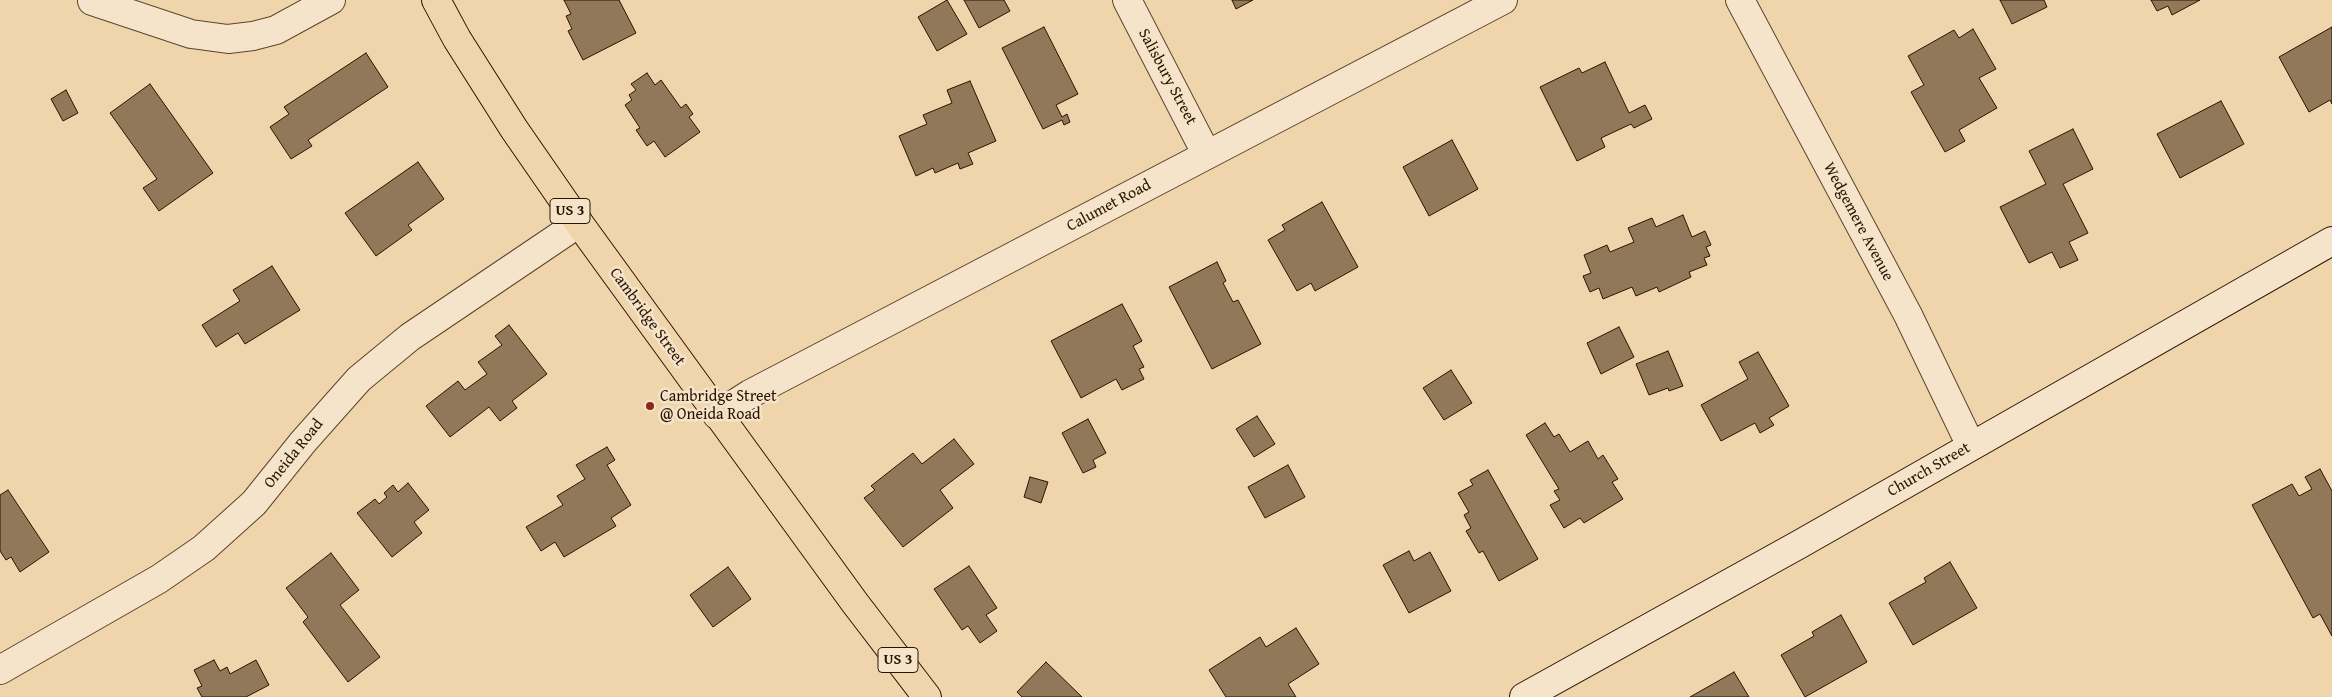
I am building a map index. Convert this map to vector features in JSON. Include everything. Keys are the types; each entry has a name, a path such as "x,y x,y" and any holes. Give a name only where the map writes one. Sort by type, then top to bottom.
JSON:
{"highway":[{"name":"Cambridge Street","path":"436,0 457,39 514,129 579,223 855,603 927,697"}],"street":[{"path":"92,1 185,33 228,39 253,36 276,30 331,0"},
{"name":"Salisbury Street","path":"1127,0 1208,155"},
{"name":"Calumet Road","path":"717,415 750,394 1503,0"},
{"name":"Wedgemere Avenue","path":"1740,0 1908,315 1971,446"},
{"name":"Oneida Road","path":"2,665 159,580 204,548 254,503 303,442 359,379 410,337 579,223"},
{"name":"Church Street","path":"1524,697 2332,241"}],"building":[{"path":"564,0 619,0 636,33 583,60 568,31 572,29 566,16 571,14"},
{"path":"947,0 967,34 937,51 918,17"},
{"path":"964,0 1004,0 1010,11 979,28"},
{"path":"1232,0 1253,0 1236,9"},
{"path":"2000,0 2044,0 2047,7 2012,24"},
{"path":"2151,0 2200,0 2172,15 2168,6 2157,11"},
{"path":"1044,27 1078,94 1056,105 1062,117 1067,114 1070,122 1064,125 1062,120 1043,129 1002,48"},
{"path":"2332,27 2332,104 2330,100 2309,112 2279,57"},
{"path":"1973,29 1996,69 1979,78 1997,108 1959,130 1965,141 1945,152 1911,92 1924,85 1908,56 1954,30 1959,38"},
{"path":"366,53 388,87 308,140 312,146 291,159 270,127 289,114 284,107"},
{"path":"1605,62 1629,113 1645,105 1652,119 1634,128 1631,124 1601,138 1605,147 1577,161 1540,87 1579,68 1582,73"},
{"path":"647,73 655,85 661,80 681,108 686,104 693,114 689,117 700,132 665,157 654,141 647,146 636,130 640,128 625,105 632,100 629,95 636,90 631,84"},
{"path":"970,81 996,141 968,153 973,164 960,169 958,163 935,173 933,168 916,176 899,136 927,124 923,115 952,103 947,90"},
{"path":"150,84 213,173 159,211 143,188 157,179 110,113"},
{"path":"66,90 78,113 63,121 51,99"},
{"path":"2221,101 2244,144 2180,178 2157,134"},
{"path":"2073,129 2093,169 2063,184 2088,233 2069,242 2078,260 2060,268 2052,252 2029,263 2000,207 2046,184 2029,151"},
{"path":"1452,140 1478,189 1429,216 1403,167"},
{"path":"418,162 444,199 408,225 412,230 376,256 345,213"},
{"path":"1322,202 1358,267 1315,291 1311,283 1297,291 1268,240 1285,230 1282,225"},
{"path":"1683,215 1692,237 1705,231 1711,245 1706,247 1710,256 1704,258 1707,265 1689,272 1691,277 1659,292 1657,287 1636,296 1632,287 1603,299 1599,288 1590,292 1583,276 1591,273 1584,255 1607,245 1610,252 1634,242 1628,228 1652,218 1656,227"},
{"path":"1217,262 1226,281 1223,283 1233,302 1238,300 1261,344 1212,369 1169,287"},
{"path":"272,266 300,310 245,344 238,333 216,347 202,325 240,301 233,290"},
{"path":"1122,304 1142,341 1133,346 1144,367 1139,369 1144,379 1122,390 1116,379 1081,398 1051,341"},
{"path":"509,325 547,374 512,401 517,408 500,421 489,407 450,437 426,406 458,381 465,390 487,374 478,362 502,345 495,336"},
{"path":"1619,327 1634,357 1601,374 1587,343"},
{"path":"1668,351 1683,386 1669,391 1668,388 1649,395 1636,364"},
{"path":"1758,352 1789,406 1769,418 1774,425 1760,433 1755,423 1721,441 1701,405 1748,379 1739,362"},
{"path":"1451,370 1472,403 1444,420 1423,388"},
{"path":"1257,416 1275,444 1254,457 1236,429"},
{"path":"1088,419 1106,453 1093,460 1096,467 1083,473 1062,433"},
{"path":"1545,423 1554,437 1559,434 1570,452 1588,441 1598,459 1603,455 1618,479 1612,482 1623,499 1584,523 1580,518 1564,528 1550,505 1560,500 1554,491 1559,489 1526,435"},
{"path":"954,439 974,464 940,490 953,508 903,547 864,498 875,490 871,486 913,453 922,464"},
{"path":"607,447 615,460 607,465 631,505 611,518 616,526 564,557 555,542 541,551 526,527 563,505 557,496 585,479 576,465"},
{"path":"1288,465 1305,497 1265,518 1248,487"},
{"path":"2320,469 2332,491 2332,636 2320,614 2313,618 2252,505 2292,484 2299,496 2312,489 2305,477"},
{"path":"1488,470 1538,559 1499,581 1483,551 1479,553 1466,531 1471,528 1464,515 1469,512 1458,493 1473,485 1470,480"},
{"path":"1030,477 1048,482 1041,503 1024,497"},
{"path":"408,483 429,510 414,522 422,533 392,557 357,513 375,499 379,504 387,497 384,493 393,485 398,492"},
{"path":"8,490 49,552 20,572 11,557 6,560 0,551 0,495"},
{"path":"1409,551 1414,561 1430,552 1451,591 1409,613 1383,565"},
{"path":"331,553 359,590 340,605 380,657 348,682 303,622 308,617 286,588"},
{"path":"1950,562 1977,608 1913,645 1889,603 1926,582 1924,578"},
{"path":"969,566 997,608 986,615 997,631 980,643 968,626 962,630 934,589"},
{"path":"728,567 751,599 713,627 690,595"},
{"path":"1841,615 1867,662 1805,697 1781,655 1814,636 1812,632"},
{"path":"1296,628 1319,664 1288,684 1296,697 1226,697 1209,670 1260,637 1266,647"},
{"path":"214,660 220,671 227,667 230,674 256,660 269,685 246,697 202,697 197,688 202,686 194,670"},
{"path":"1046,662 1082,697 1022,697 1017,692"},
{"path":"1734,672 1749,697 1690,697"}],"place":[{"name":"Cambridge Street @ Oneida Road","path":"650,406"}]}
